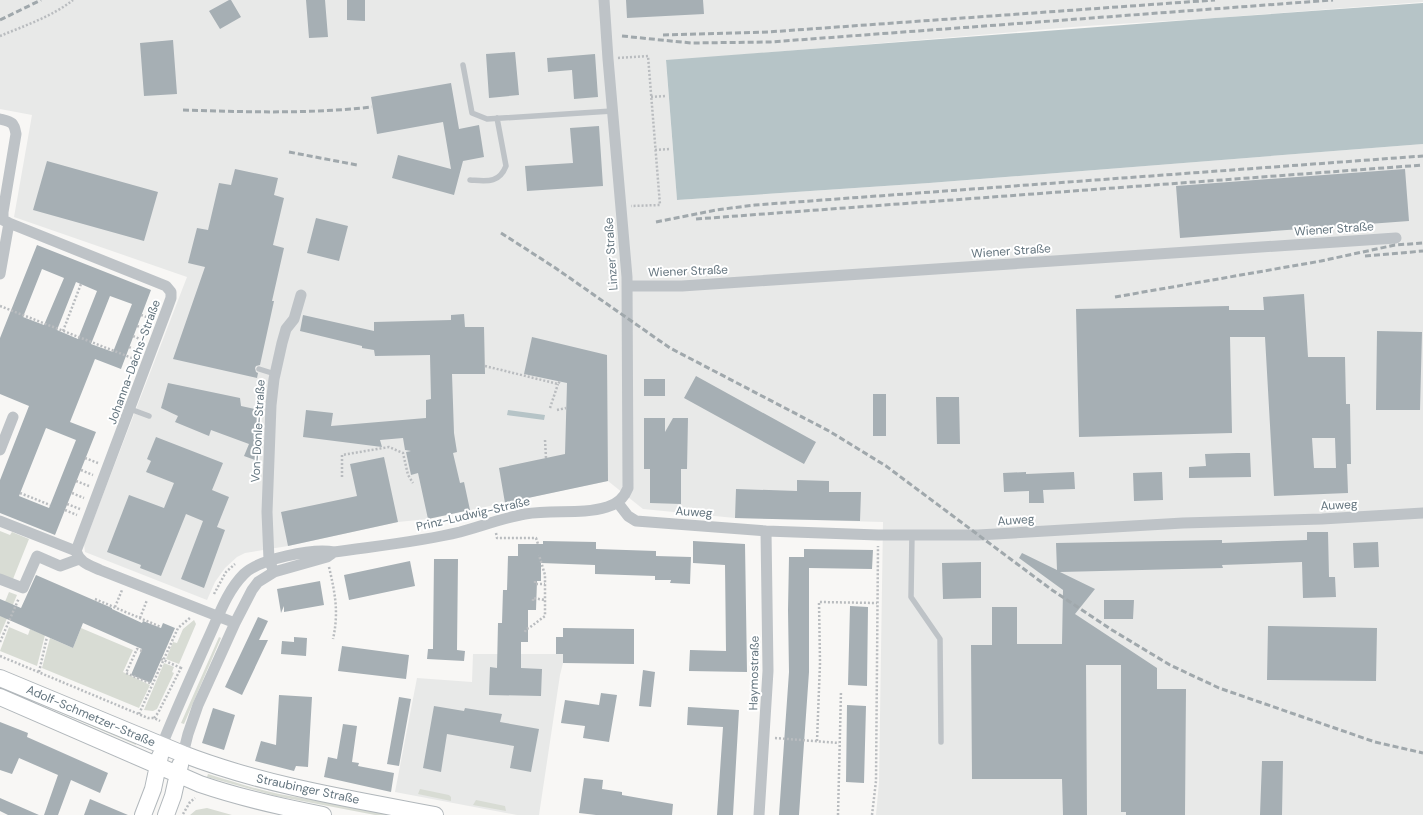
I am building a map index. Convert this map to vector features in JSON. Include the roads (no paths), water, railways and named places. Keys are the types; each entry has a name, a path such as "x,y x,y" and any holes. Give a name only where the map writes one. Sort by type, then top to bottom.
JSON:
{"main road":[{"name":"Adolf-Schmetzer-Straße","path":"0,678 183,754"},
{"name":"Adolf-Schmetzer-Straße","path":"0,697 158,766"},
{"path":"143,815 154,789 162,745"},
{"path":"166,815 173,796 183,754"},
{"name":"Straubinger Straße","path":"183,754 247,776 293,787 435,815"},
{"name":"Straubinger Straße","path":"158,766 235,796 323,815"}],"street":[{"name":"Linzer Straße","path":"604,0 627,286 628,488 625,496 618,503"},
{"path":"0,119 10,121 15,126 16,134 3,212 3,220 9,223 3,235 0,274"},
{"name":"Johanna-Dachs-Straße","path":"9,223 166,286 171,292 171,298 77,555"},
{"name":"Wiener Straße","path":"627,286 682,286 1396,238"},
{"name":"Von-Donle-Straße","path":"274,572 269,560 267,512 271,405 275,374 286,329 294,319 301,295"},
{"path":"0,450 13,417"},
{"name":"Prinz-Ludwig-Straße","path":"183,754 198,704 235,622 252,590 258,582 274,572 330,554 416,541 460,532 525,514 595,510 618,503"},
{"name":"Auweg","path":"618,503 628,516 636,521 766,531 878,535 978,536 1183,523 1423,514"},
{"path":"0,521 77,555 85,563 100,570 235,622"},
{"name":"Haymostraße","path":"759,815 768,671 766,531"},
{"name":"Prinz-Ludwig-Straße","path":"162,745 226,599 244,573 254,566 269,560 324,550 330,554"},
{"path":"0,579 23,588 36,556 60,566 77,555"}],"lane":[{"path":"463,65 472,112 487,119 612,111"},
{"path":"470,180 491,182 503,173 506,166 497,118"},
{"path":"259,370 275,374"},
{"path":"130,409 149,416"},
{"path":"912,535 911,597 940,639 941,742"}],"railway":[{"path":"0,20 41,0"},
{"path":"663,35 768,32 1215,0"},
{"path":"622,36 691,43 770,42 1333,0"},
{"path":"183,110 301,112 372,107"},
{"path":"289,152 357,165"},
{"path":"656,222 716,210 755,205 1423,156"},
{"path":"696,219 1423,165"},
{"path":"501,233 554,267 670,348 829,431 886,466 1052,590 1112,630 1170,665 1219,688 1375,742 1423,753"},
{"path":"1115,297 1321,261 1395,245 1423,243"},
{"path":"1365,256 1423,251"}]}
